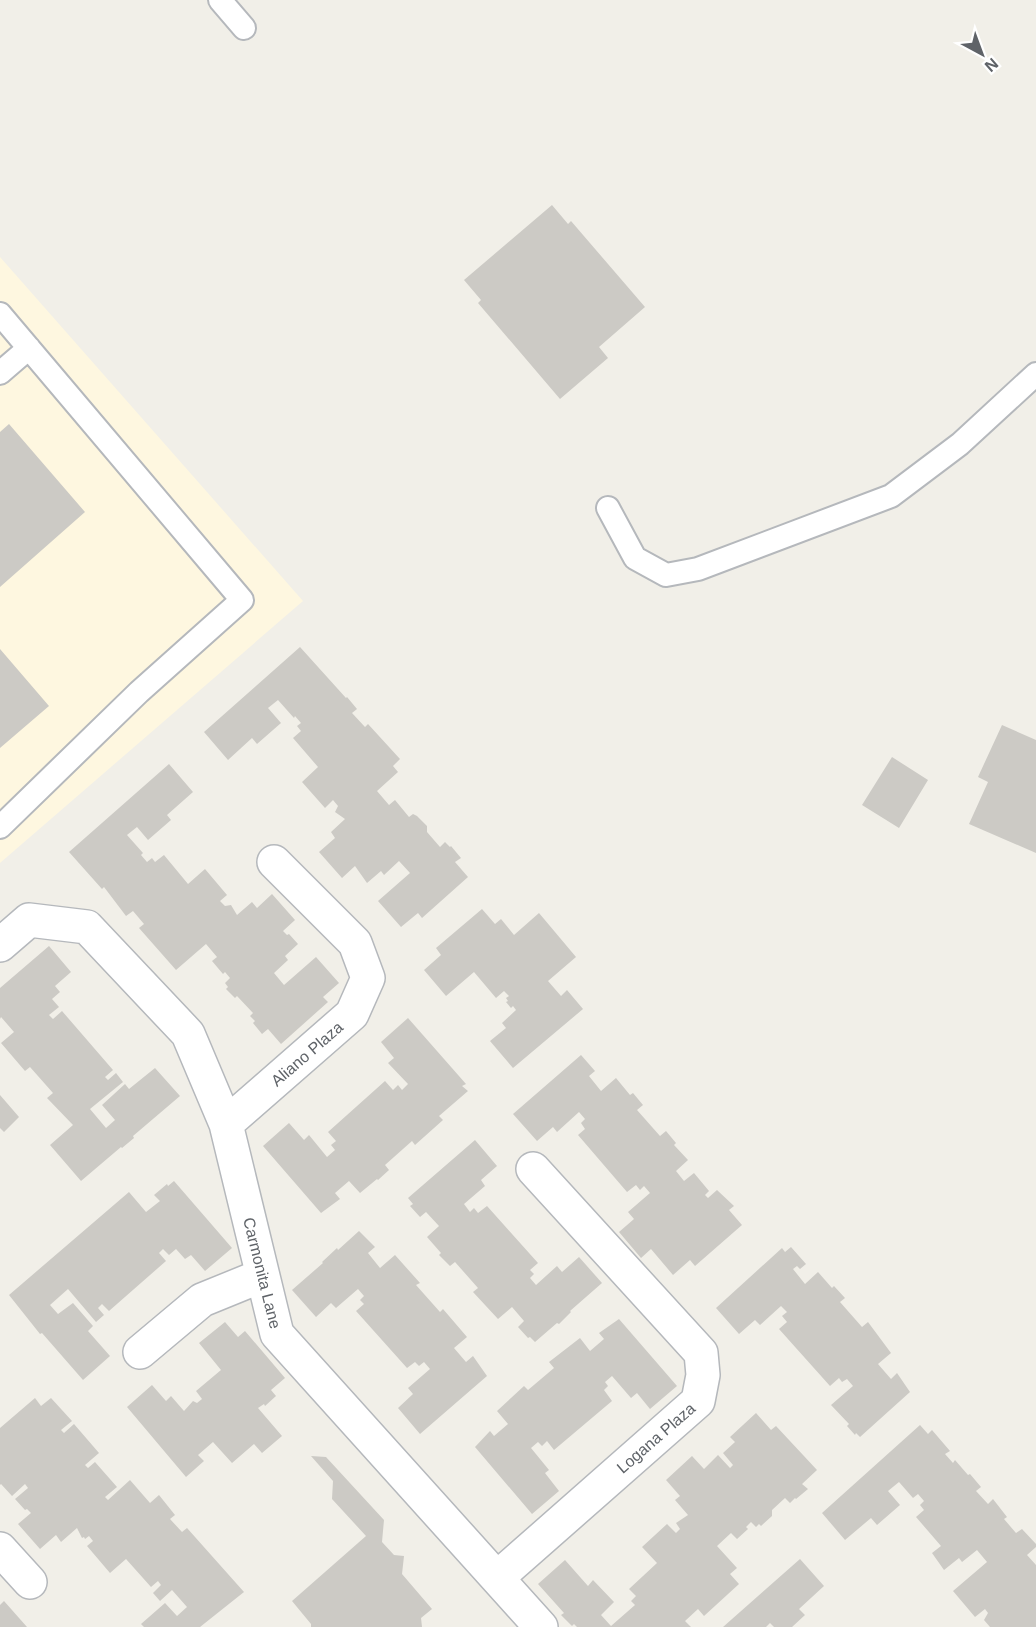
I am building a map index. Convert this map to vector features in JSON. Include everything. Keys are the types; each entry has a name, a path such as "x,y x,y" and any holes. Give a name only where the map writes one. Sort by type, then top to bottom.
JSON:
{"street":[{"name":"Aliano Plaza","path":"226,1124 352,1014 369,978 355,943 274,862"},
{"name":"Carmonita Lane","path":"0,945 29,920 87,927 188,1034 226,1124 261,1276 277,1334 541,1627"},
{"name":"Logana Plaza","path":"497,1578 698,1401 703,1375 701,1353 533,1169"},
{"path":"140,1352 202,1300 261,1276"},
{"path":"0,1549 30,1582"}],"lane":[{"path":"220,0 244,28"},
{"path":"0,314 242,600 139,692 0,826"},
{"path":"0,373 28,348"},
{"path":"608,508 634,558 666,575 698,569 891,496 960,444 1036,374"}],"shaded area":[{"path":"0,257 303,601 0,863"}],"building":[{"path":"552,205 568,224 571,221 645,307 599,347 608,358 560,399 478,303 481,300 464,280"},
{"path":"9,424 85,512 0,587 0,432"},
{"path":"300,647 357,709 352,713 365,727 368,724 400,759 393,766 398,772 377,791 389,805 395,800 409,817 413,814 417,816 427,826 427,832 440,847 445,842 451,846 461,858 455,862 468,877 422,918 418,913 401,927 378,901 410,873 399,861 384,875 381,871 367,883 355,866 342,878 319,852 335,838 331,832 345,819 335,812 338,806 333,800 325,808 302,782 318,767 293,738 301,731 297,726 301,723 295,716 294,718 278,700 268,708 281,723 257,744 252,738 228,760 204,732"},
{"path":"0,649 49,706 0,748"},
{"path":"1002,725 1036,740 1036,853 969,824 988,782 978,777"},
{"path":"892,757 928,780 899,828 862,805"},
{"path":"169,764 193,792 167,815 171,820 148,840 137,827 127,835 143,853 141,855 147,862 152,858 155,862 164,855 188,884 205,869 227,895 220,901 225,906 231,905 237,915 252,902 257,908 272,894 295,920 283,931 298,944 285,956 288,960 274,973 284,985 316,957 339,983 323,997 328,1002 281,1044 268,1029 262,1034 250,1016 253,1013 237,996 235,998 226,989 228,987 225,983 230,978 225,972 223,974 212,961 217,957 206,944 176,970 139,928 144,924 133,911 126,916 104,887 102,889 69,852"},
{"path":"482,909 495,924 501,919 514,935 539,913 576,957 548,981 561,996 567,990 583,1009 513,1068 490,1041 506,1028 502,1023 516,1010 506,1002 509,996 504,991 496,998 474,972 446,996 424,970 441,955 436,948"},
{"path":"49,946 71,972 55,986 60,992 52,999 59,1007 49,1015 53,1019 62,1011 113,1070 105,1077 108,1080 116,1073 123,1082 90,1109 106,1128 115,1120 102,1105 125,1084 129,1089 155,1068 180,1096 133,1136 134,1138 81,1181 50,1145 73,1125 47,1098 53,1093 30,1067 25,1071 1,1043 14,1032 1,1017 0,1019 0,988"},
{"path":"408,1018 466,1084 462,1086 468,1091 439,1116 443,1120 415,1145 412,1141 385,1165 389,1170 378,1180 360,1193 349,1181 335,1193 340,1199 321,1213 263,1146 289,1123 304,1140 309,1135 327,1157 335,1150 331,1145 336,1141 328,1132 385,1081 393,1090 398,1085 402,1090 408,1084 388,1063 394,1058 381,1042"},
{"path":"581,1055 595,1071 589,1076 601,1091 616,1078 630,1095 633,1093 643,1105 637,1110 660,1136 666,1131 676,1143 674,1145 688,1160 676,1171 684,1181 694,1173 709,1191 705,1195 708,1198 717,1190 734,1206 729,1210 742,1225 695,1266 690,1260 673,1275 651,1249 641,1258 619,1232 634,1219 628,1212 650,1193 644,1186 640,1190 636,1185 627,1192 578,1135 585,1129 581,1123 585,1119 579,1112 557,1132 553,1127 537,1141 513,1114"},
{"path":"0,1095 19,1117 4,1132 0,1128"},
{"path":"475,1140 497,1166 481,1180 485,1186 464,1204 470,1212 474,1208 478,1213 487,1206 538,1263 530,1270 534,1274 530,1278 536,1285 557,1266 562,1272 579,1257 602,1283 570,1311 559,1324 557,1323 535,1342 518,1327 524,1321 512,1307 498,1319 473,1292 478,1288 455,1262 450,1266 439,1255 441,1253 427,1237 439,1226 426,1212 420,1217 410,1206 413,1204 408,1198"},
{"path":"174,1181 232,1248 205,1271 191,1255 185,1259 176,1249 169,1255 163,1249 159,1253 166,1261 109,1311 102,1304 98,1308 104,1315 96,1322 68,1289 50,1305 58,1314 73,1303 93,1326 88,1331 110,1356 83,1380 42,1333 40,1334 9,1295 129,1192 146,1212 160,1201 154,1195"},
{"path":"359,1231 375,1247 368,1253 380,1268 395,1255 420,1283 416,1285 440,1312 443,1309 467,1337 454,1348 466,1362 473,1356 487,1376 420,1434 398,1408 413,1394 408,1388 430,1369 424,1362 419,1366 415,1362 407,1368 356,1311 364,1304 360,1300 364,1296 358,1289 336,1308 331,1303 316,1317 292,1290"},
{"path":"791,1247 806,1264 800,1269 797,1266 793,1269 805,1284 818,1272 832,1288 834,1286 845,1298 840,1302 862,1327 868,1322 891,1353 878,1364 891,1379 897,1373 910,1392 860,1437 856,1433 855,1435 847,1426 849,1424 831,1405 853,1386 847,1379 842,1382 839,1378 830,1386 779,1329 787,1322 782,1316 787,1312 781,1306 760,1325 755,1320 739,1334 716,1308 782,1248 785,1252"},
{"path":"619,1319 677,1386 650,1409 637,1393 631,1398 612,1376 605,1382 608,1386 604,1390 612,1401 554,1450 547,1441 542,1446 538,1442 531,1448 549,1470 545,1473 559,1491 532,1514 475,1447 490,1431 494,1436 508,1424 497,1411 524,1386 528,1390 554,1368 549,1362 580,1338 590,1351 604,1339 599,1333"},
{"path":"225,1322 238,1337 245,1331 285,1378 271,1390 276,1396 265,1406 264,1404 258,1408 282,1436 262,1453 254,1444 232,1463 213,1442 198,1455 204,1461 186,1477 127,1407 152,1385 166,1401 171,1396 184,1411 193,1401 197,1403 202,1399 196,1391 221,1370 199,1343"},
{"path":"35,1398 41,1406 51,1398 72,1421 61,1430 64,1433 74,1424 99,1453 85,1465 88,1468 95,1462 117,1487 105,1497 108,1500 130,1480 150,1503 159,1495 175,1515 170,1519 182,1532 187,1528 244,1592 200,1627 144,1627 141,1624 165,1603 177,1616 187,1607 172,1590 160,1601 153,1593 161,1585 158,1581 151,1587 126,1559 110,1573 87,1546 93,1541 89,1536 82,1538 77,1528 61,1542 56,1535 40,1549 18,1524 31,1513 15,1499 28,1488 25,1484 12,1496 0,1485 0,1428"},
{"path":"756,1413 771,1430 776,1426 817,1470 802,1484 808,1489 790,1503 785,1498 772,1510 772,1516 761,1526 759,1524 756,1527 751,1522 746,1527 748,1529 737,1539 731,1533 717,1546 737,1568 730,1574 739,1584 704,1616 698,1609 685,1621 691,1627 577,1627 574,1624 572,1626 561,1615 564,1613 538,1584 565,1560 588,1586 593,1580 614,1602 601,1615 611,1626 635,1605 631,1601 636,1596 629,1589 657,1563 642,1547 667,1524 676,1533 680,1529 676,1523 688,1515 675,1500 680,1496 666,1480 692,1456 704,1469 718,1455 730,1468 733,1465 723,1453 735,1442 730,1437"},
{"path":"920,1425 928,1434 932,1430 950,1451 945,1454 953,1463 955,1460 968,1475 970,1474 981,1487 976,1491 988,1504 993,1499 1007,1517 1004,1519 1016,1533 1022,1529 1036,1544 1036,1547 1027,1555 1036,1565 1036,1627 990,1627 984,1620 988,1613 985,1609 975,1617 953,1591 987,1562 977,1550 962,1562 959,1558 944,1570 932,1553 941,1546 916,1517 924,1510 920,1505 924,1501 918,1494 913,1498 899,1482 888,1491 900,1505 877,1525 871,1518 845,1540 822,1513"},
{"path":"311,1456 326,1457 384,1520 382,1542 394,1555 404,1556 402,1574 432,1609 421,1618 422,1627 311,1627 292,1601 366,1536 332,1499 333,1481"},
{"path":"800,1559 824,1586 799,1609 805,1615 792,1627 774,1627 770,1623 766,1627 723,1627"},
{"path":"4,1601 27,1627 0,1627 0,1605"}]}
